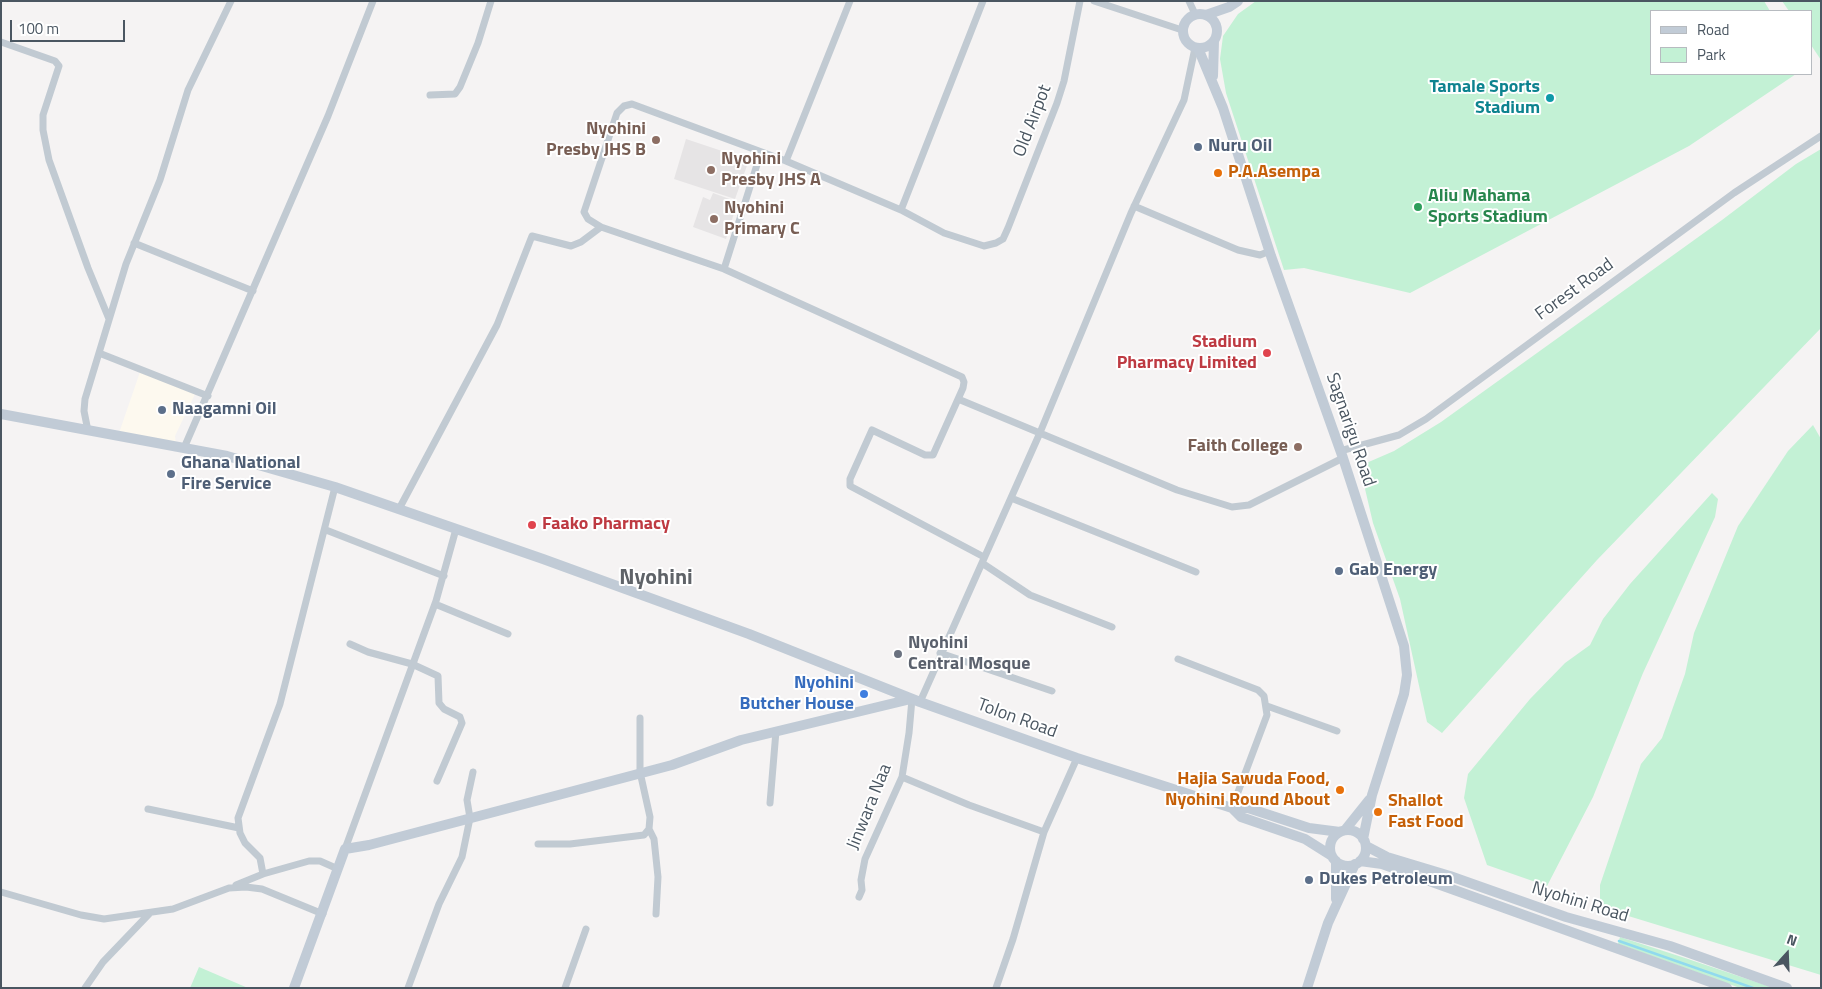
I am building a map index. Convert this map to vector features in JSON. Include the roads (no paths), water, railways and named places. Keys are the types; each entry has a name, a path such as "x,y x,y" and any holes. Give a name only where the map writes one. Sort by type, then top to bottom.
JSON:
{"main road":[{"path":"1234,4 1218,29 1214,41 1209,46 1197,48 1184,39 1182,30 1185,21 1195,14 1206,15 1234,4"},
{"path":"1206,15 1214,20 1218,29"},
{"name":"Sagnarigu Road","path":"1213,79 1214,41"},
{"name":"Sagnarigu Road","path":"1197,48 1213,79 1270,251 1342,454 1404,646 1407,664 1404,694 1372,795 1364,842"},
{"name":"Tolon Road","path":"1,414 184,448 258,464 335,487 794,651 916,700 1077,758 1232,808"},
{"path":"294,988 323,914 345,849 369,845 672,765 741,740 916,700"},
{"name":"Sagnarigu Road","path":"1342,831 1359,815 1372,795"},
{"path":"1232,808 1248,808 1309,828 1356,832 1364,842 1357,862 1336,905 1306,988"},
{"path":"1232,808 1241,817 1305,840 1345,865 1357,862"},
{"path":"1336,905 1334,858 1330,844 1342,831"},
{"name":"Nyohini Road","path":"1364,842 1395,860 1450,876 1566,917 1670,946 1786,988"},
{"name":"Nyohini Road","path":"1357,862 1382,864 1727,988"}],"street":[{"path":"88,431 84,402 134,243 160,180 188,90 231,1"},
{"path":"184,448 328,116 373,1"},
{"path":"430,95 455,94 460,87 478,43 491,1"},
{"path":"786,161 850,1"},
{"path":"983,1 901,210 786,161 632,104 624,106 617,113 584,212 588,219 601,227 724,269 962,377 964,382 958,399 933,455 925,455 872,430 850,479 850,486 983,560 1030,594 1112,627"},
{"name":"Old Airpot","path":"901,210 944,233 984,246 996,244 1003,239 1064,82 1080,1"},
{"path":"1094,1 1182,30"},
{"path":"1189,1 1195,14"},
{"path":"1,42 55,61 59,66 43,115 43,130 49,160 88,268 109,319"},
{"name":"Jinwara Naa","path":"859,897 862,890 861,880 865,859 902,777 916,700 940,653 1011,498 1134,206 1184,100 1197,48"},
{"name":"Forest Road","path":"958,399 1039,435 1177,490 1232,507 1249,504 1342,454 1399,435 1426,419 1734,193 1821,136"},
{"path":"724,269 761,152"},
{"path":"1134,206 1238,250 1260,255 1270,251"},
{"path":"399,509 497,325 532,236 571,246 581,242 601,227"},
{"path":"134,243 253,291"},
{"path":"98,353 208,396"},
{"path":"263,874 260,858 245,843 239,828 238,818 280,704 304,617 308,591 326,530 335,487"},
{"path":"1011,498 1196,572"},
{"path":"345,849 435,604 456,529"},
{"path":"326,530 444,576"},
{"path":"435,604 508,634"},
{"path":"350,644 368,652 412,664 438,676 439,703 444,709 460,717 462,723 437,781"},
{"path":"940,653 1052,691"},
{"path":"1178,659 1258,690 1264,696 1267,715 1232,808"},
{"path":"1266,706 1337,731"},
{"path":"640,718 640,772 650,817 649,829 654,839 658,877 656,914"},
{"path":"770,803 776,731"},
{"path":"996,988 1013,939 1044,832 1077,758"},
{"path":"408,988 439,904 462,857 470,818 467,800 473,772"},
{"path":"902,777 969,805 1044,832"},
{"path":"148,810 239,828"},
{"path":"538,844 570,844 644,835 649,829"},
{"path":"1,892 81,915 104,919 150,914 173,909 263,874 309,861 320,861 338,868"},
{"path":"229,888 246,886 262,889 323,914"},
{"path":"85,988 103,962 150,914"},
{"path":"565,988 586,929"}],"waterway":[{"path":"1619,941 1753,988"}],"place":[{"name":"Tamale Sports Stadium","path":"1550,98"},
{"name":"Nyohini Presby JHS B","path":"656,140"},
{"name":"Nuru Oil","path":"1198,147"},
{"name":"Nyohini Presby JHS A","path":"711,170"},
{"name":"P.A.Asempa","path":"1218,173"},
{"name":"Aliu Mahama Sports Stadium","path":"1418,207"},
{"name":"Nyohini Primary C","path":"714,219"},
{"name":"Stadium Pharmacy Limited","path":"1267,353"},
{"name":"Naagamni Oil","path":"162,410"},
{"name":"Faith College","path":"1298,447"},
{"name":"Ghana National Fire Service","path":"171,474"},
{"name":"Faako Pharmacy","path":"532,525"},
{"name":"Gab Energy","path":"1339,571"},
{"name":"Nyohini Central Mosque","path":"898,654"},
{"name":"Nyohini Butcher House","path":"864,694"},
{"name":"Hajia Sawuda Food, Nyohini Round About","path":"1340,790"},
{"name":"Shallot Fast Food","path":"1378,812"},
{"name":"Dukes Petroleum","path":"1309,880"}],"district":[{"name":"Nyohini","path":"656,579"}]}
